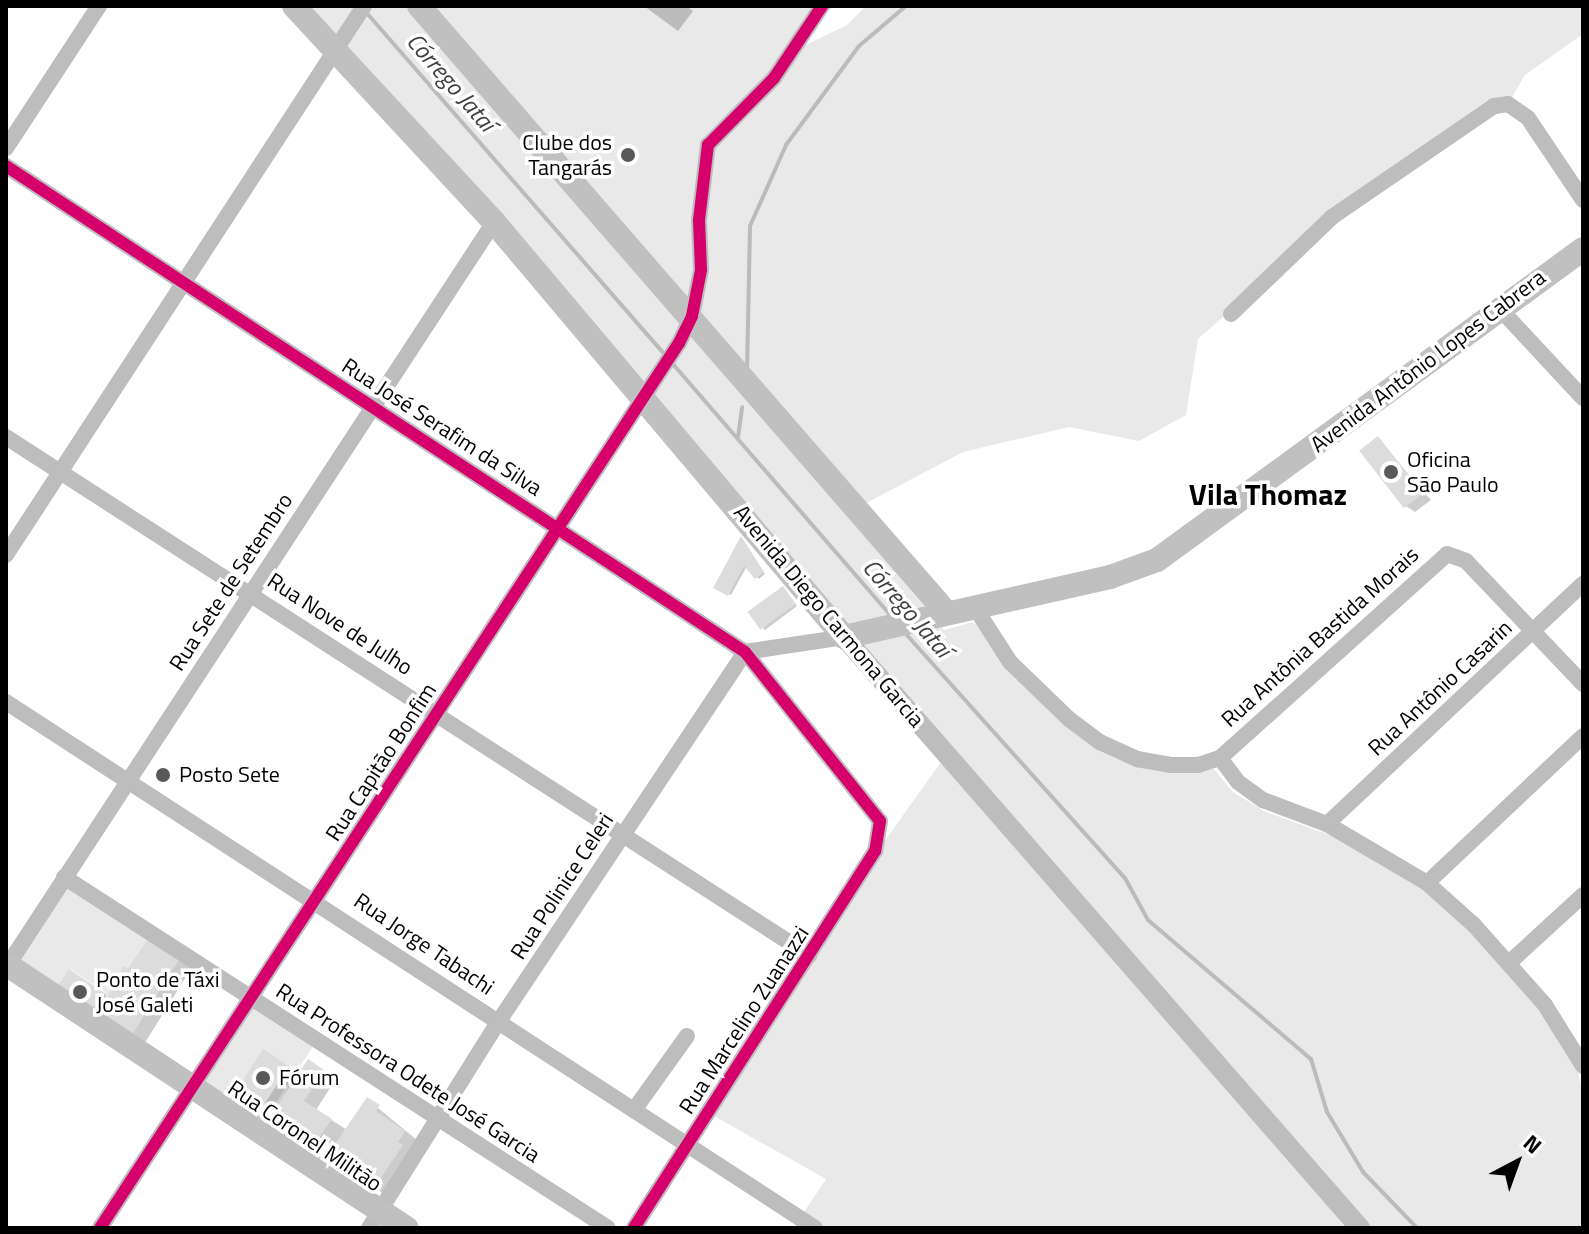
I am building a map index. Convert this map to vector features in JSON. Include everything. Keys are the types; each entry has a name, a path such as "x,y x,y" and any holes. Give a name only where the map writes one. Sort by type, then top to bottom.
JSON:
{"main road":[{"name":"Avenida Diego Carmona Garcia","path":"294,6 494,222 850,635"},
{"path":"419,6 692,316 939,614"},
{"name":"Avenida Antônio Lopes Cabrera","path":"850,635 1110,577 1157,560 1581,247"},
{"name":"Rua Coronel Militão","path":"7,966 194,1086 375,1219 407,1228"}],"street":[{"path":"6,148 99,6"},
{"path":"6,555 186,285 364,6"},
{"name":"Rua Capitão Bonfim","path":"100,1228 679,343 692,316 701,270 699,220 708,145 774,78 822,6"},
{"path":"1231,314 1332,217 1479,113 1508,104 1528,118 1583,200"},
{"name":"Rua José Serafim da Silva","path":"6,166 745,652 875,812 882,831"},
{"name":"Rua Sete de Setembro","path":"7,966 494,222"},
{"path":"1500,309 1583,398"},
{"name":"Rua Nove de Julho","path":"6,437 809,955"},
{"name":"Rua Antônia Bastida Morais","path":"1220,758 1438,559 1452,554 1466,561 1533,631"},
{"name":"Rua Antônio Casarin","path":"1327,824 1583,584"},
{"path":"974,606 1010,662 1100,742 1137,759 1170,765 1198,765 1220,758 1238,782 1263,800 1327,824 1427,883 1509,963 1582,1058"},
{"path":"1533,631 1583,684"},
{"name":"Avenida Antônio Lopes Cabrera","path":"745,652 850,635"},
{"name":"Avenida Diego Carmona Garcia","path":"850,635 1360,1228"},
{"name":"Rua Polinice Celeri","path":"375,1219 499,1021 745,652"},
{"name":"Rua Jorge Tabachi","path":"6,702 316,898 815,1228"},
{"path":"1427,883 1583,736"},
{"name":"Rua Marcelino Zuanazzi","path":"634,1228 875,851 882,831"},
{"name":"Rua Professora Odete José Garcia","path":"64,877 608,1228"},
{"path":"1509,963 1583,895"},
{"path":"634,1110 687,1036"}],"shaded area":[{"path":"308,6 410,6 918,589 944,630 973,622 1099,747 1213,768 1233,792 1264,811 1335,837 1422,889 1467,928 1540,1009 1574,1060 1583,1090 1583,1228 1365,1228"},
{"path":"419,6 822,6 797,49 847,25 866,6 1583,6 1583,34 1525,75 1508,104 1376,183 1198,339 1186,415 1139,441 1069,427 963,452 857,508"},
{"path":"644,6 686,6 693,11 678,31"},
{"path":"941,762 1354,1228 815,1228 800,1218 826,1179 714,1116 884,842"},
{"path":"69,885 149,937 128,968 123,966 96,1018 91,1015 105,992 70,969 55,992 15,966"},
{"path":"253,1001 316,1042 259,1128 196,1087","holes":["263,1050 289,1066 263,1106 237,1089"]}],"building":[{"name":"Oficina São Paulo","path":"1378,436 1423,494 1404,508 1359,451"},
{"path":"741,536 764,572 755,579 744,566 728,596 713,588"},
{"path":"783,586 796,604 760,630 747,612"},
{"path":"149,937 180,958 129,1040 96,1018 123,966 128,968"},
{"name":"Ponto de Táxi José Galeti","path":"69,969 105,993 90,1015 54,991"},
{"name":"Fórum","path":"263,1049 289,1066 263,1106 237,1089"},
{"path":"308,1059 324,1070 304,1101 332,1119 318,1139 274,1111"},
{"path":"367,1097 380,1105 376,1111 405,1131 398,1142 403,1145 372,1191 327,1156"}],"waterway":[{"path":"747,370 750,226 786,145 859,46 906,6"},
{"name":"Córrego Jataí","path":"365,11 667,357"},
{"name":"Córrego Jataí","path":"672,363 892,617"},
{"path":"738,437 742,407"},
{"name":"Córrego Jataí","path":"905,633 1125,878 1148,920 1311,1059 1327,1112 1363,1172 1417,1228"}],"cycle path":[{"path":"100,1228 679,343 692,316 701,270 699,220 708,145 774,78 822,6"},
{"path":"6,166 745,652 880,821 875,851 634,1228"}],"place":[{"name":"Clube dos Tangarás","path":"628,155"},
{"name":"Oficina São Paulo","path":"1391,472"},
{"name":"Posto Sete","path":"163,775"},
{"name":"Ponto de Táxi José Galeti","path":"80,992"},
{"name":"Fórum","path":"263,1078"}],"district":[{"name":"Vila Thomaz","path":"1268,494"}]}
